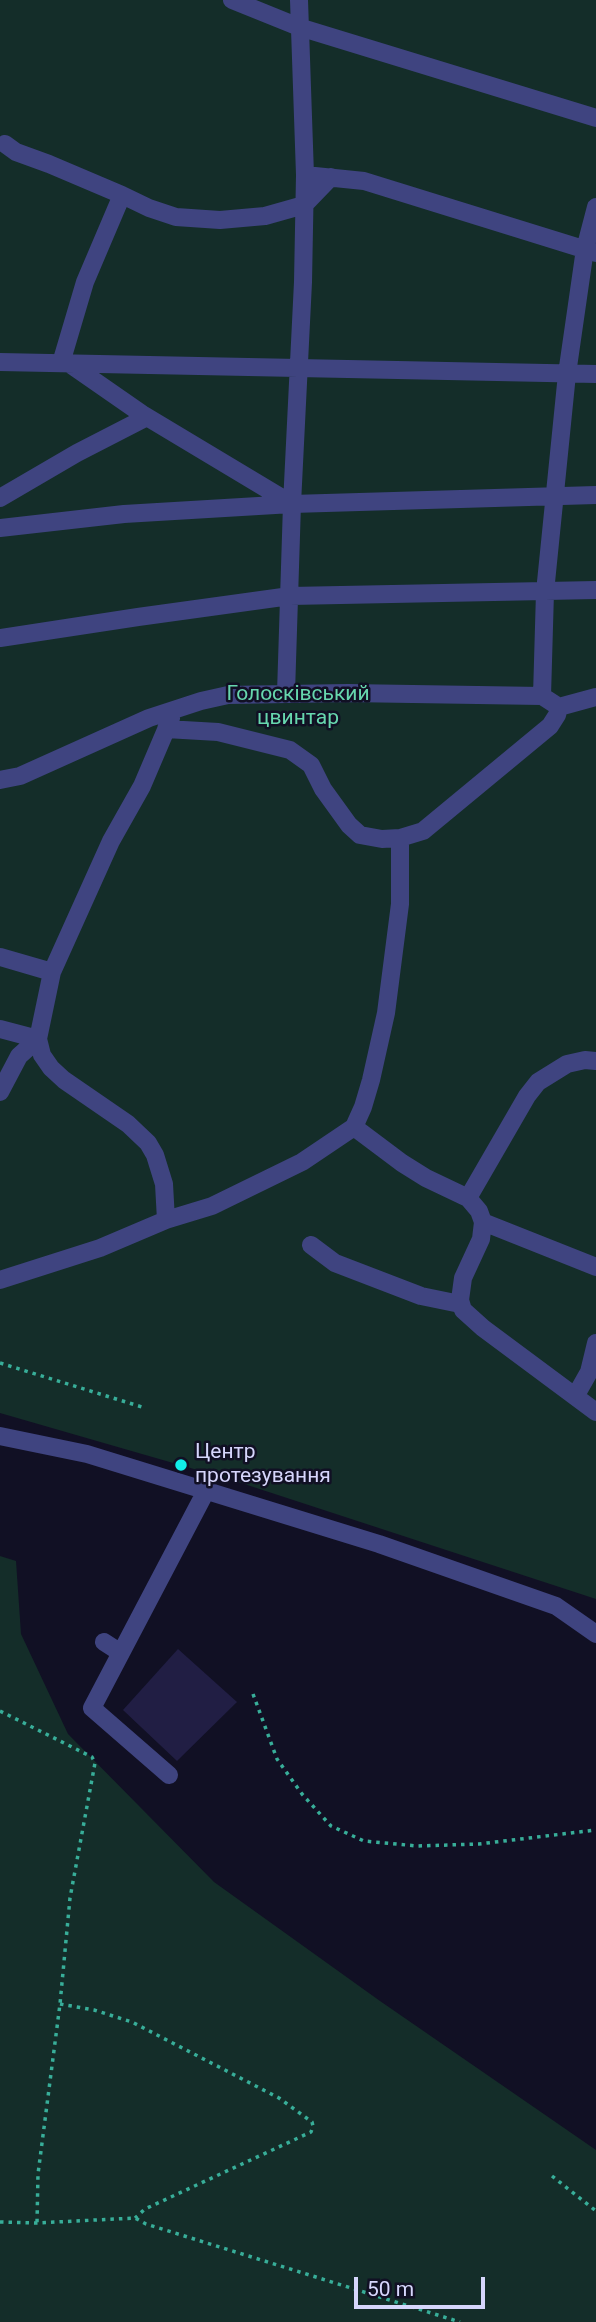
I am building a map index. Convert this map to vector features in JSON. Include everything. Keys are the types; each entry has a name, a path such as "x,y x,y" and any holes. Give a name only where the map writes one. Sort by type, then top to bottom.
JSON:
{"street":[{"path":"232,0 299,27 596,118"},
{"path":"286,693 303,282 304,174 299,0"},
{"path":"2,142 16,152 49,163 149,208 176,217 220,220 265,216 304,205 331,177"},
{"path":"304,174 365,181 591,251"},
{"path":"66,363 85,282 122,195"},
{"path":"542,696 545,592 567,374 591,251 596,207"},
{"path":"0,362 596,374"},
{"path":"66,363 147,417 292,504"},
{"path":"0,498 76,453 147,417"},
{"path":"0,528 124,514 292,504 596,495"},
{"path":"0,638 290,596 596,590"},
{"path":"0,780 20,776 127,727 182,707 228,695 286,693 542,696 559,707 596,697"},
{"path":"166,1220 164,1184 155,1155 148,1143 128,1124 51,1068 42,1055 38,1039 52,972 111,841 142,786 166,729 182,707"},
{"path":"182,707 195,730"},
{"path":"166,729 218,732 290,750 311,765 338,811 360,835 382,839 400,838 424,831 527,747 550,726 559,707"},
{"path":"0,1280 100,1248 166,1220 212,1206 302,1162 354,1127 367,1094 386,1013 400,904 400,838"},
{"path":"0,957 52,972"},
{"path":"0,1030 38,1039"},
{"path":"0,1092 19,1056 38,1039"},
{"path":"468,1198 538,1082 567,1064 596,1060"},
{"path":"354,1127 426,1178 468,1198 479,1211 483,1223 481,1239 463,1278 460,1304"},
{"path":"483,1223 497,1226 596,1267"},
{"path":"311,1245 335,1263 421,1296 460,1304 483,1328 596,1412"},
{"path":"576,1395 589,1372 596,1343"},
{"path":"0,1436 87,1454 379,1544 596,1619"},
{"path":"169,1775 92,1708 206,1491"},
{"path":"556,1606 596,1634"},
{"path":"104,1642 121,1653"}],"path":[{"path":"0,1363 142,1407"},
{"path":"253,1694 277,1759 302,1794 331,1826 364,1841 417,1846 479,1844 596,1830"},
{"path":"0,1711 84,1753 94,1762 70,1898 60,2004 38,2174 37,2223"},
{"path":"60,2004 94,2010 132,2022 279,2098 312,2122 311,2132 145,2209 135,2218"},
{"path":"552,2176 596,2211"},
{"path":"0,2222 135,2218 146,2224 460,2322"}],"green space":[{"name":"Голосківський цвинтар","path":"0,0 596,0 596,1599 232,1480 0,1413"},
{"path":"0,1556 16,1561 21,1634 68,1734 214,1882 596,2150 596,2322 0,2322"}],"building":[{"path":"178,1649 237,1702 177,1761 123,1710"}],"place":[{"name":"Центр протезування","path":"181,1465"}]}
